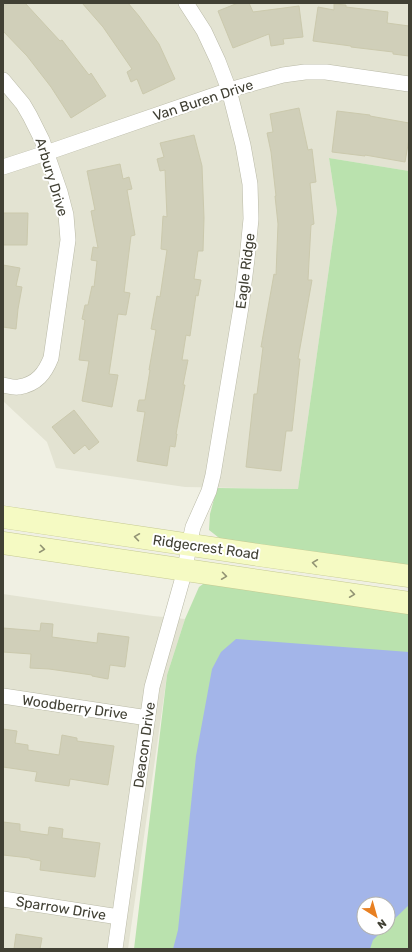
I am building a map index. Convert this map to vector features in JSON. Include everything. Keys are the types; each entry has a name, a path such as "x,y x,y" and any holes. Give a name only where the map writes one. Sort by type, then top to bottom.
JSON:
{"main road":[{"name":"Ridgecrest Road","path":"3,517 409,576"},
{"name":"Ridgecrest Road","path":"3,543 409,602"}],"street":[{"name":"Eagle Ridge","path":"186,3 204,31 229,90 243,145 249,178 251,219 241,306 213,475 209,491 193,527 189,544"},
{"name":"Van Buren Drive","path":"3,167 229,90 283,75 305,72 326,72 409,84"},
{"name":"Arbury Drive","path":"3,80 19,99 30,116 42,140 60,192 66,215 68,240 51,358 47,368 41,376 31,383 18,387 3,385"},
{"name":"Deacon Drive","path":"115,949 152,687 185,570 189,544"},
{"name":"Woodberry Drive","path":"3,696 148,718"},
{"name":"Sparrow Drive","path":"3,900 119,917"}],"shaded area":[{"path":"3,3 409,3 409,171 329,158 337,211 298,489 185,487 56,468 47,442 3,401"},
{"path":"3,594 153,616 185,619 167,675 128,949 3,949"}],"green space":[{"path":"329,158 409,171 409,568 223,541 209,530 210,514 217,488 298,489 337,211"},
{"path":"207,581 409,609 409,949 134,949 167,675 185,619 199,587"}],"water":[{"path":"236,639 409,652 409,905 396,917 396,896 356,896 356,936 377,936 373,940 370,949 173,949 178,930 196,756 212,669 221,652"}],"building":[{"path":"3,3 25,3 60,41 62,40 89,75 91,73 106,96 71,118 51,87 27,56 3,31"},
{"path":"82,3 128,3 159,44 175,79 143,94 137,79 131,82 127,72 132,69 103,27"},
{"path":"238,3 249,3 253,12 299,6 303,37 283,39 284,44 271,46 269,34 233,48 218,11"},
{"path":"334,4 346,5 346,7 388,12 387,23 409,26 409,56 393,54 393,52 313,41 318,7 334,10"},
{"path":"299,108 308,150 312,149 316,182 310,183 314,224 311,225 308,280 312,280 298,359 300,359 292,431 286,431 281,471 246,467 254,394 257,394 263,347 261,347 274,274 276,275 278,224 271,152 267,133 273,132 270,114"},
{"path":"337,111 370,115 409,123 409,139 405,162 365,155 332,152"},
{"path":"194,135 202,166 204,218 203,251 198,251 194,279 201,280 198,296 196,295 190,336 186,335 182,360 188,360 183,385 185,385 175,447 170,446 167,466 137,461 145,412 137,411 139,400 145,400 156,330 151,329 157,296 160,297 167,250 161,249 163,216 167,217 165,170 160,171 157,159 164,157 160,143"},
{"path":"120,164 123,179 129,177 132,189 127,190 135,235 131,236 124,292 130,293 126,315 118,314 109,374 118,375 112,407 82,401 89,361 79,360 85,320 82,319 85,305 88,305 92,286 94,287 97,261 91,260 93,247 98,248 91,211 95,210 87,171"},
{"path":"3,213 28,213 27,245 3,245"},
{"path":"3,265 20,268 16,286 22,287 16,329 3,327"},
{"path":"74,410 99,442 89,450 85,445 74,454 52,427"},
{"path":"41,623 53,624 52,637 97,643 98,633 129,637 125,667 110,665 108,679 92,675 30,668 31,654 3,652 3,628 40,631"},
{"path":"3,729 17,731 15,743 28,745 28,750 59,755 62,735 77,738 77,741 114,746 108,785 70,779 69,786 35,781 37,772 3,767"},
{"path":"3,822 20,824 20,831 48,835 49,827 63,829 62,838 100,843 95,877 40,870 41,861 30,858 3,855"},
{"path":"16,934 42,938 40,949 14,949"}]}
